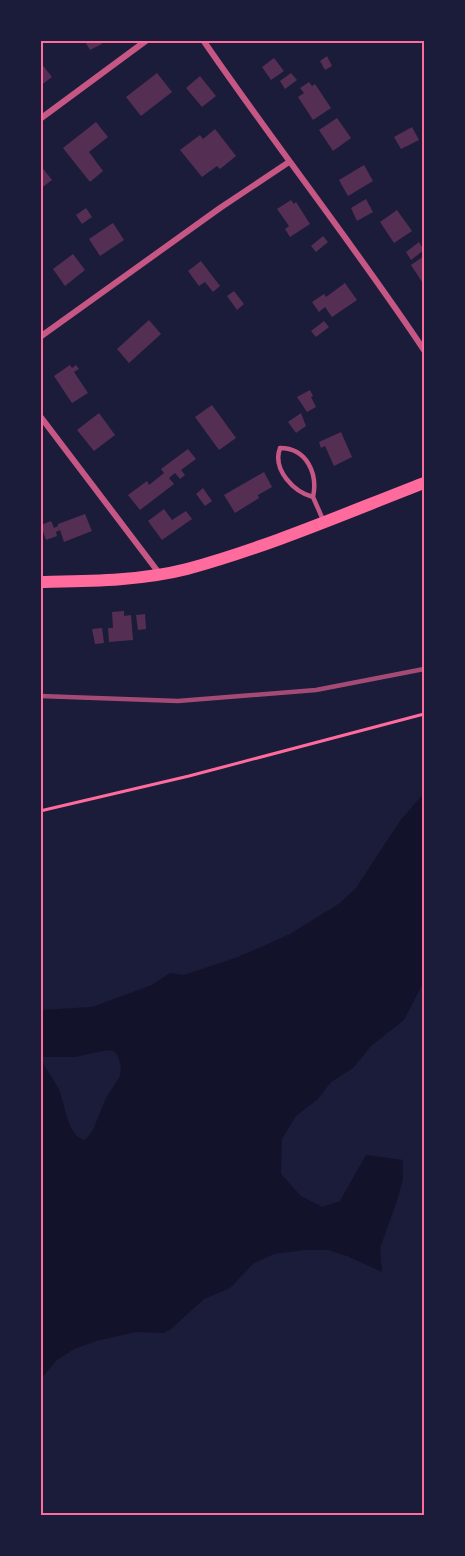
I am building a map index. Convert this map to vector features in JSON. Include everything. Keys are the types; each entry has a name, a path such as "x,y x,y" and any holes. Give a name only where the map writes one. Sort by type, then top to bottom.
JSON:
{"main road":[{"path":"40,582 125,579 187,569 324,522 424,483"}],"street":[{"path":"40,119 147,40"},
{"path":"203,40 289,162 394,304 424,350"},
{"path":"40,337 220,208 289,162"},
{"path":"40,416 159,574"}],"lane":[{"path":"313,497 301,494 287,481 281,469 278,453 280,448 287,448 302,456 309,464 316,484 313,497 324,522"}],"path":[{"path":"40,810 189,776 424,714"}],"shaded area":[{"path":"424,793 424,981 404,1020 371,1046 353,1068 331,1082 318,1099 296,1116 282,1139 281,1174 301,1196 322,1207 340,1201 366,1155 403,1160 403,1179 380,1248 382,1272 328,1250 274,1254 253,1264 230,1288 204,1299 170,1330 163,1333 136,1332 96,1341 74,1349 57,1360 41,1379 41,1060 61,1094 70,1126 79,1137 85,1140 93,1130 106,1098 120,1076 121,1067 114,1051 107,1050 75,1057 41,1057 41,1010 92,1007 152,985 170,973 184,975 238,957 290,934 340,903 356,888 400,821"}],"building":[{"path":"84,40 100,40 102,44 90,50"},
{"path":"327,56 332,66 325,70 320,61"},
{"path":"274,58 284,71 271,80 262,67"},
{"path":"40,62 52,77 40,86"},
{"path":"157,73 172,92 141,116 126,97"},
{"path":"291,73 297,80 285,89 280,81"},
{"path":"200,76 216,96 202,107 186,88"},
{"path":"309,82 312,86 315,84 331,108 313,120 298,97 304,93 300,88"},
{"path":"337,118 351,138 333,151 319,130"},
{"path":"96,122 108,137 89,152 103,171 90,182 63,148"},
{"path":"412,127 419,140 401,149 394,137"},
{"path":"215,129 236,156 220,169 217,166 202,177 180,150 200,135 203,139"},
{"path":"40,165 52,180 40,189"},
{"path":"364,165 373,181 348,196 339,180"},
{"path":"366,199 373,212 357,221 351,208"},
{"path":"291,200 294,204 296,202 310,224 290,237 285,229 289,226 277,209"},
{"path":"86,208 92,217 82,224 76,215"},
{"path":"397,210 412,231 394,243 380,222"},
{"path":"113,223 124,240 100,256 89,239"},
{"path":"323,236 328,242 316,252 311,246"},
{"path":"419,242 424,250 411,260 406,252"},
{"path":"73,254 85,270 65,286 53,269"},
{"path":"424,256 424,285 411,265"},
{"path":"201,261 220,286 213,292 205,282 199,286 188,271"},
{"path":"345,283 357,300 332,317 325,307 319,312 312,302 324,294 326,297"},
{"path":"234,291 244,304 237,310 227,296"},
{"path":"149,320 161,334 129,363 117,349"},
{"path":"324,321 329,327 316,337 311,331"},
{"path":"70,365 72,368 76,365 79,369 74,372 88,393 72,403 54,376"},
{"path":"310,390 316,407 307,412 297,397"},
{"path":"212,405 236,438 219,450 195,417"},
{"path":"99,413 115,435 94,451 77,430"},
{"path":"301,413 306,426 296,433 288,422"},
{"path":"341,432 352,457 334,466 325,446 321,448 319,442"},
{"path":"188,449 196,459 181,470 185,475 180,479 175,473 169,478 174,484 140,510 128,495 147,481 149,485 164,473 161,469"},
{"path":"264,472 272,487 235,513 224,495"},
{"path":"203,488 212,501 205,506 196,494"},
{"path":"164,509 172,520 186,511 192,519 162,540 148,521"},
{"path":"85,514 92,531 64,542 60,530 56,532 57,536 46,540 41,525 51,521 54,528 58,524"},
{"path":"124,611 124,616 131,615 133,640 109,642 108,628 113,628 112,612"},
{"path":"145,614 146,629 138,630 136,615"},
{"path":"102,628 104,643 95,644 92,629"}],"railway":[{"path":"40,696 178,701 316,690 424,669"}]}
